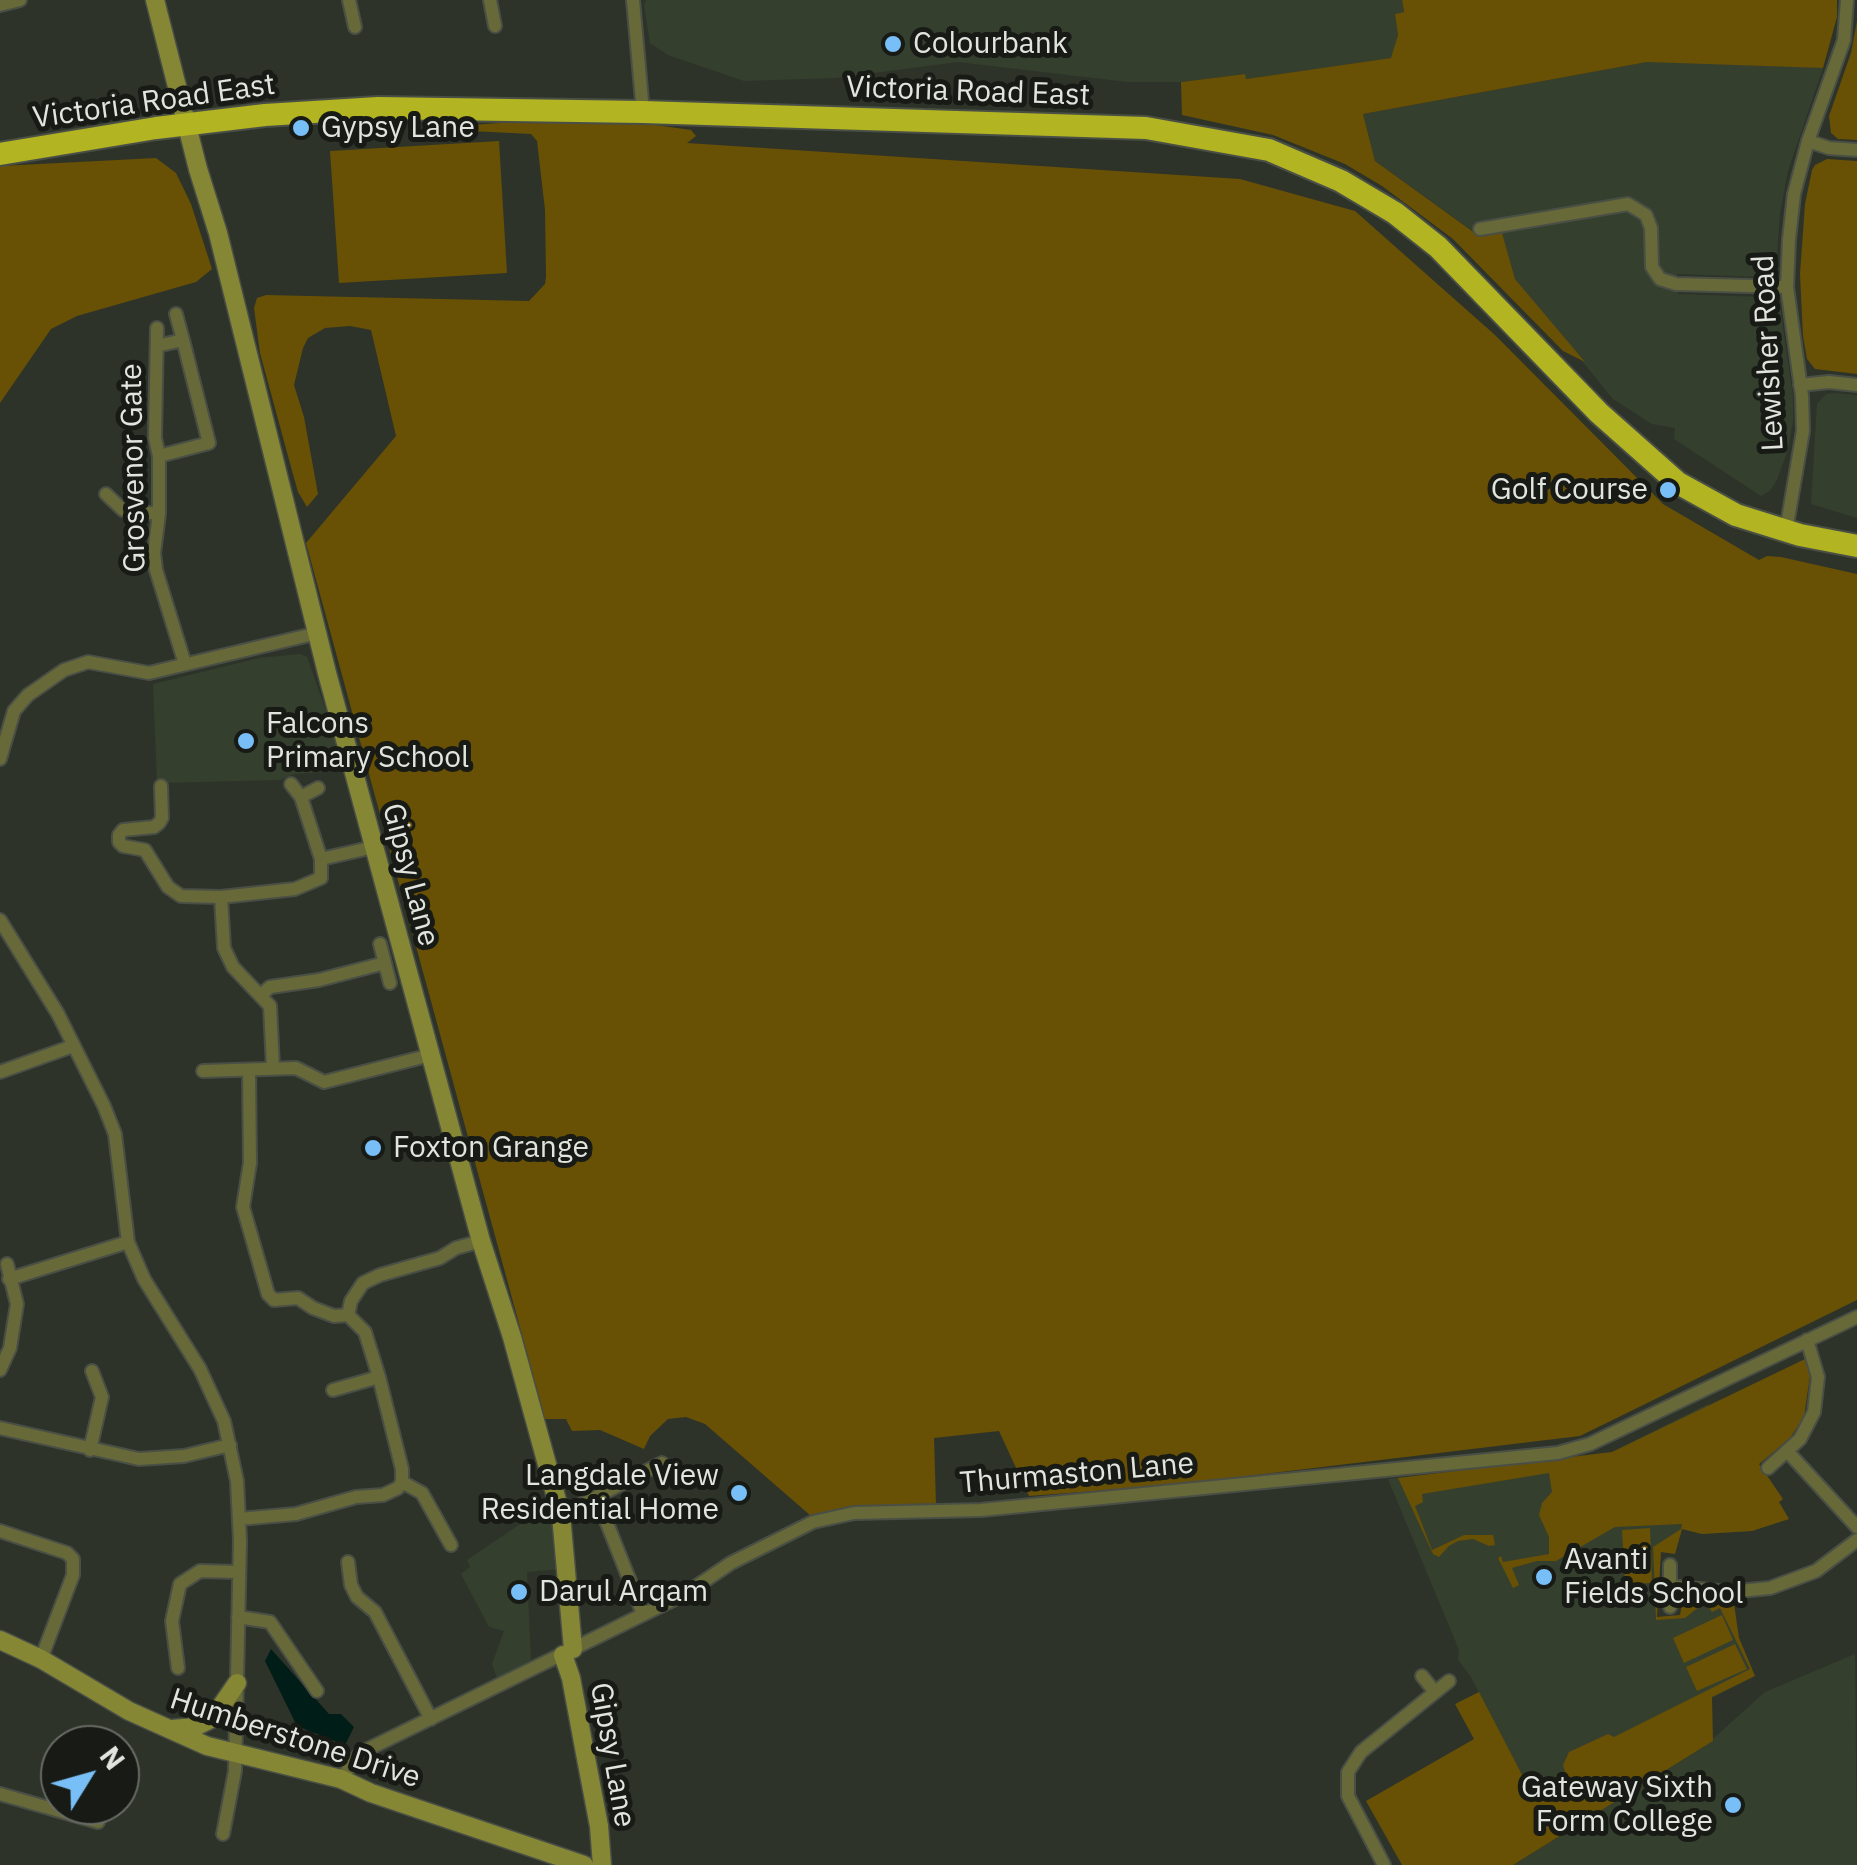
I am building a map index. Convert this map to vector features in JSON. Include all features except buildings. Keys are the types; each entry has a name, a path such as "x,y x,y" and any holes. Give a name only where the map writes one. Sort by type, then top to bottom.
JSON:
{"highway":[{"name":"Victoria Road East","path":"0,154 188,124 378,108 1146,128 1269,150 1341,181 1395,213 1438,247 1600,414 1678,483 1736,515 1793,533 1857,546"},
{"name":"Victoria Road East","path":"1793,533 1857,561"}],"street":[{"path":"0,5 20,0"},
{"name":"Gipsy Lane","path":"154,0 374,846 481,1241 512,1336 561,1515 571,1678 602,1865"},
{"path":"350,0 355,27"},
{"path":"490,0 495,26"},
{"path":"634,0 642,112"},
{"name":"Lewisher Road","path":"1793,533 1803,431 1787,288 1794,194 1808,141 1844,40 1847,0"},
{"path":"1808,141 1829,148 1857,150"},
{"path":"1480,229 1628,204 1646,215 1651,228 1652,267 1660,280 1787,288"},
{"path":"159,456 209,443 176,314"},
{"name":"Grosvenor Gate","path":"157,328 156,570 185,664"},
{"path":"157,346 183,340"},
{"path":"1800,385 1857,385"},
{"path":"106,494 123,510 159,514"},
{"path":"0,760 14,712 28,695 64,670 88,662 150,673 318,633"},
{"path":"161,786 160,823 123,830 119,842 144,850 174,893 221,897 295,889 321,878 321,859 302,796 292,784"},
{"path":"302,796 318,788"},
{"path":"321,859 374,846"},
{"path":"221,897 224,948 233,967 261,995 272,1017 273,1067"},
{"path":"0,920 29,963 115,1134 128,1242 144,1278 200,1369 224,1421 230,1445 237,1481 239,1572 235,1771 223,1834"},
{"path":"380,944 390,983"},
{"path":"261,995 270,987 319,980 385,963"},
{"path":"0,1072 73,1046"},
{"path":"203,1070 296,1068 324,1082 431,1055"},
{"path":"249,1070 250,1163 243,1207 268,1294 274,1300 298,1298 334,1316 348,1314"},
{"path":"348,1314 363,1283 481,1241"},
{"path":"9,1279 128,1242"},
{"path":"0,1370 10,1348 7,1323 16,1304 7,1264"},
{"path":"239,1519 296,1514 356,1497 383,1495 393,1492 402,1482 380,1378 365,1332 348,1314"},
{"name":"Thurmaston Lane","path":"341,1779 360,1753 685,1594 730,1563 813,1522 854,1514 981,1510 1558,1453 1590,1444 1857,1316"},
{"path":"1768,1468 1788,1452 1807,1428 1817,1401 1816,1367 1806,1340"},
{"path":"90,1450 102,1397 92,1370"},
{"path":"333,1390 380,1378"},
{"path":"0,1428 139,1459 184,1456 230,1445"},
{"path":"1788,1452 1857,1526"},
{"path":"561,1515 662,1464"},
{"path":"402,1482 422,1492 451,1545"},
{"path":"597,1498 644,1614"},
{"path":"0,1531 68,1553 73,1559 73,1575 41,1659"},
{"path":"1668,1586 1720,1592 1762,1590 1816,1571 1857,1540"},
{"path":"348,1562 357,1597 375,1612 430,1720"},
{"path":"1670,1564 1670,1607"},
{"path":"178,1668 172,1621 180,1584 200,1571 239,1572"},
{"path":"238,1617 270,1622 316,1691"},
{"name":"Humberstone Drive","path":"0,1640 166,1730 235,1753 341,1779 584,1865"},
{"path":"1422,1676 1435,1692"},
{"path":"166,1730 195,1727 213,1718 237,1682"},
{"path":"1384,1865 1350,1801 1346,1776 1361,1752 1449,1682"},
{"path":"0,1794 40,1805"}],"shaded area":[{"path":"646,0 1402,0 1404,13 1395,14 1398,35 1392,58 1246,79 1244,74 1181,82 1128,82 958,62 836,78 744,81 668,55 650,43"},
{"path":"1402,0 1837,0 1837,17 1823,68 1647,62 1363,114 1375,161 1479,236 1502,233 1515,279 1585,362 1563,351 1453,239 1382,186 1345,164 1273,135 1182,115 1181,82 1245,74 1246,79 1391,58 1398,35 1395,14 1404,12"},
{"path":"1857,21 1857,140 1838,139 1831,133 1829,116 1851,53"},
{"path":"1677,60 1823,68 1788,171 1776,268 1762,277 1677,274 1678,294 1762,297 1780,307 1793,422 1777,480 1761,496 1674,439 1675,428 1652,424 1613,399 1515,279 1502,234 1480,236 1375,161 1363,114 1647,62"},
{"path":"628,121 691,130 696,136 687,143 1240,179 1355,211 1495,335 1663,504 1759,560 1781,557 1857,574 1857,1300 1580,1436 1173,1485 1029,1496 999,1431 934,1438 936,1504 853,1507 811,1516 705,1424 686,1417 668,1419 650,1436 644,1449 600,1430 572,1431 566,1419 545,1419 306,543 396,436 371,330 350,326 325,328 308,338 303,348 294,385 318,494 307,507 298,492 260,353 254,308 257,298 266,295 529,301 545,284 546,277 545,210 537,141 531,134 471,131 471,125"},
{"path":"499,141 507,273 339,283 330,151"},
{"path":"156,158 176,173 191,204 212,269 196,282 77,316 51,329 0,403 0,166"},
{"path":"1827,159 1857,161 1857,374 1815,369 1807,359 1803,336 1800,274 1805,204 1812,170"},
{"path":"1826,394 1857,395 1857,518 1811,504 1817,404"},
{"name":"Falcons Primary School","path":"300,654 307,657 347,770 295,774 280,780 157,783 153,684 259,658"},
{"path":"1805,1359 1810,1376 1804,1417 1790,1438 1759,1464 1783,1499 1779,1502 1789,1519 1752,1531 1702,1534 1682,1529 1675,1554 1661,1552 1657,1617 1680,1615 1682,1604 1687,1601 1734,1604 1739,1638 1755,1676 1712,1697 1713,1741 1513,1865 1402,1865 1366,1801 1474,1739 1455,1704 1479,1692 1530,1790 1565,1772 1563,1765 1569,1752 1608,1734 1614,1737 1750,1669 1720,1608 1712,1612 1709,1607 1700,1606 1685,1618 1656,1620 1653,1547 1681,1529 1682,1524 1615,1527 1556,1561 1512,1568 1519,1585 1513,1588 1498,1558 1501,1556 1503,1562 1549,1554 1549,1537 1539,1515 1542,1503 1552,1492 1549,1473 1422,1494 1423,1502 1415,1506 1432,1550 1464,1535 1493,1535 1495,1545 1473,1539 1458,1541 1439,1557 1433,1554 1398,1478 1612,1452"},
{"name":"Avanti Fields School","path":"1708,1404 1772,1454 1759,1464 1783,1499 1779,1502 1789,1519 1752,1531 1702,1534 1682,1529 1675,1554 1661,1552 1657,1617 1680,1615 1682,1604 1687,1601 1734,1604 1739,1638 1755,1676 1530,1790 1471,1677 1458,1660 1459,1650 1388,1479 1612,1452"},
{"name":"Darul Arqam","path":"551,1503 561,1569 527,1572 531,1660 497,1678 492,1664 504,1631 489,1627 461,1574 470,1567 467,1560"},
{"path":"1650,1528 1652,1583 1625,1584 1622,1530"},
{"path":"1722,1615 1733,1640 1684,1663 1673,1638"},
{"path":"1735,1644 1747,1669 1697,1691 1686,1667"},
{"name":"Gateway Sixth Form College","path":"1855,1654 1857,1865 1513,1865 1705,1746 1765,1692"}],"water":[{"path":"271,1649 329,1714 341,1714 354,1727 345,1745 297,1726 265,1661"}],"place":[{"name":"Colourbank","path":"893,44"},
{"name":"Gypsy Lane","path":"301,128"},
{"name":"Golf Course","path":"1668,490"},
{"name":"Falcons Primary School","path":"246,741"},
{"name":"Foxton Grange","path":"373,1148"},
{"name":"Langdale View Residential Home","path":"739,1493"},
{"name":"Avanti Fields School","path":"1544,1577"},
{"name":"Darul Arqam","path":"519,1592"},
{"name":"Gateway Sixth Form College","path":"1733,1805"}]}
